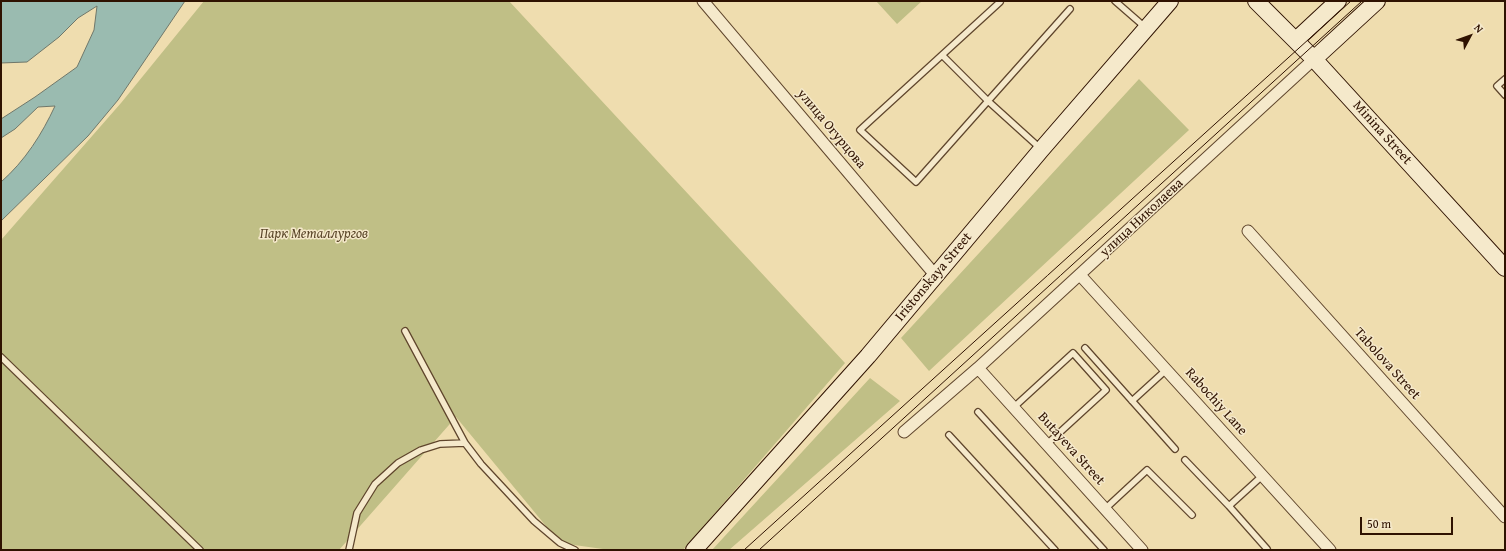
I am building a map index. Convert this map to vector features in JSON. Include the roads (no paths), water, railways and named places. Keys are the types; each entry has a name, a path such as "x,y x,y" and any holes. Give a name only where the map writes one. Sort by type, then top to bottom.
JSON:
{"main road":[{"name":"Iristonskaya Street","path":"694,550 862,362 1041,150 1170,1"},
{"name":"Minina Street","path":"1256,1 1314,59 1505,268"},
{"path":"1296,40 1338,1"},
{"name":"улица Николаева","path":"1314,59 1378,1"}],"street":[{"name":"улица Огурцова","path":"703,1 936,276"},
{"name":"улица Николаева","path":"904,432 978,368 1314,59"},
{"name":"Tabolova Street","path":"1248,231 1505,517"},
{"name":"Rabochiy Lane","path":"1080,275 1330,550"},
{"name":"Butayeva Street","path":"978,368 1142,550"}],"lane":[{"path":"1115,1 1146,28"},
{"path":"1000,2 860,130 916,182 1070,8"},
{"path":"942,55 988,102 1041,150"},
{"path":"1505,79 1497,86 1505,95"},
{"path":"405,331 466,444 481,464 534,521 560,543 575,550"},
{"path":"1085,348 1175,449"},
{"path":"1013,408 1073,353 1106,390 1046,445"},
{"path":"1,357 200,550"},
{"path":"1132,401 1166,370"},
{"path":"978,412 1104,550"},
{"path":"949,435 1055,550"},
{"path":"349,550 357,513 375,484 398,463 421,450 440,444 466,444"},
{"path":"1185,460 1267,549"},
{"path":"1105,509 1147,470 1192,515"},
{"path":"1229,506 1262,476"}],"water":[{"path":"1,1 185,1 118,100 88,136 1,221 1,182 18,165 32,147 55,106 38,107 15,129 1,138 1,119 77,67 94,30 97,6 78,18 59,37 27,62 1,63"}],"tram line":[{"path":"744,550 1351,1"},
{"path":"759,550 1362,1"}],"park label":[{"name":"Парк Металлургов","path":"314,234"}]}
